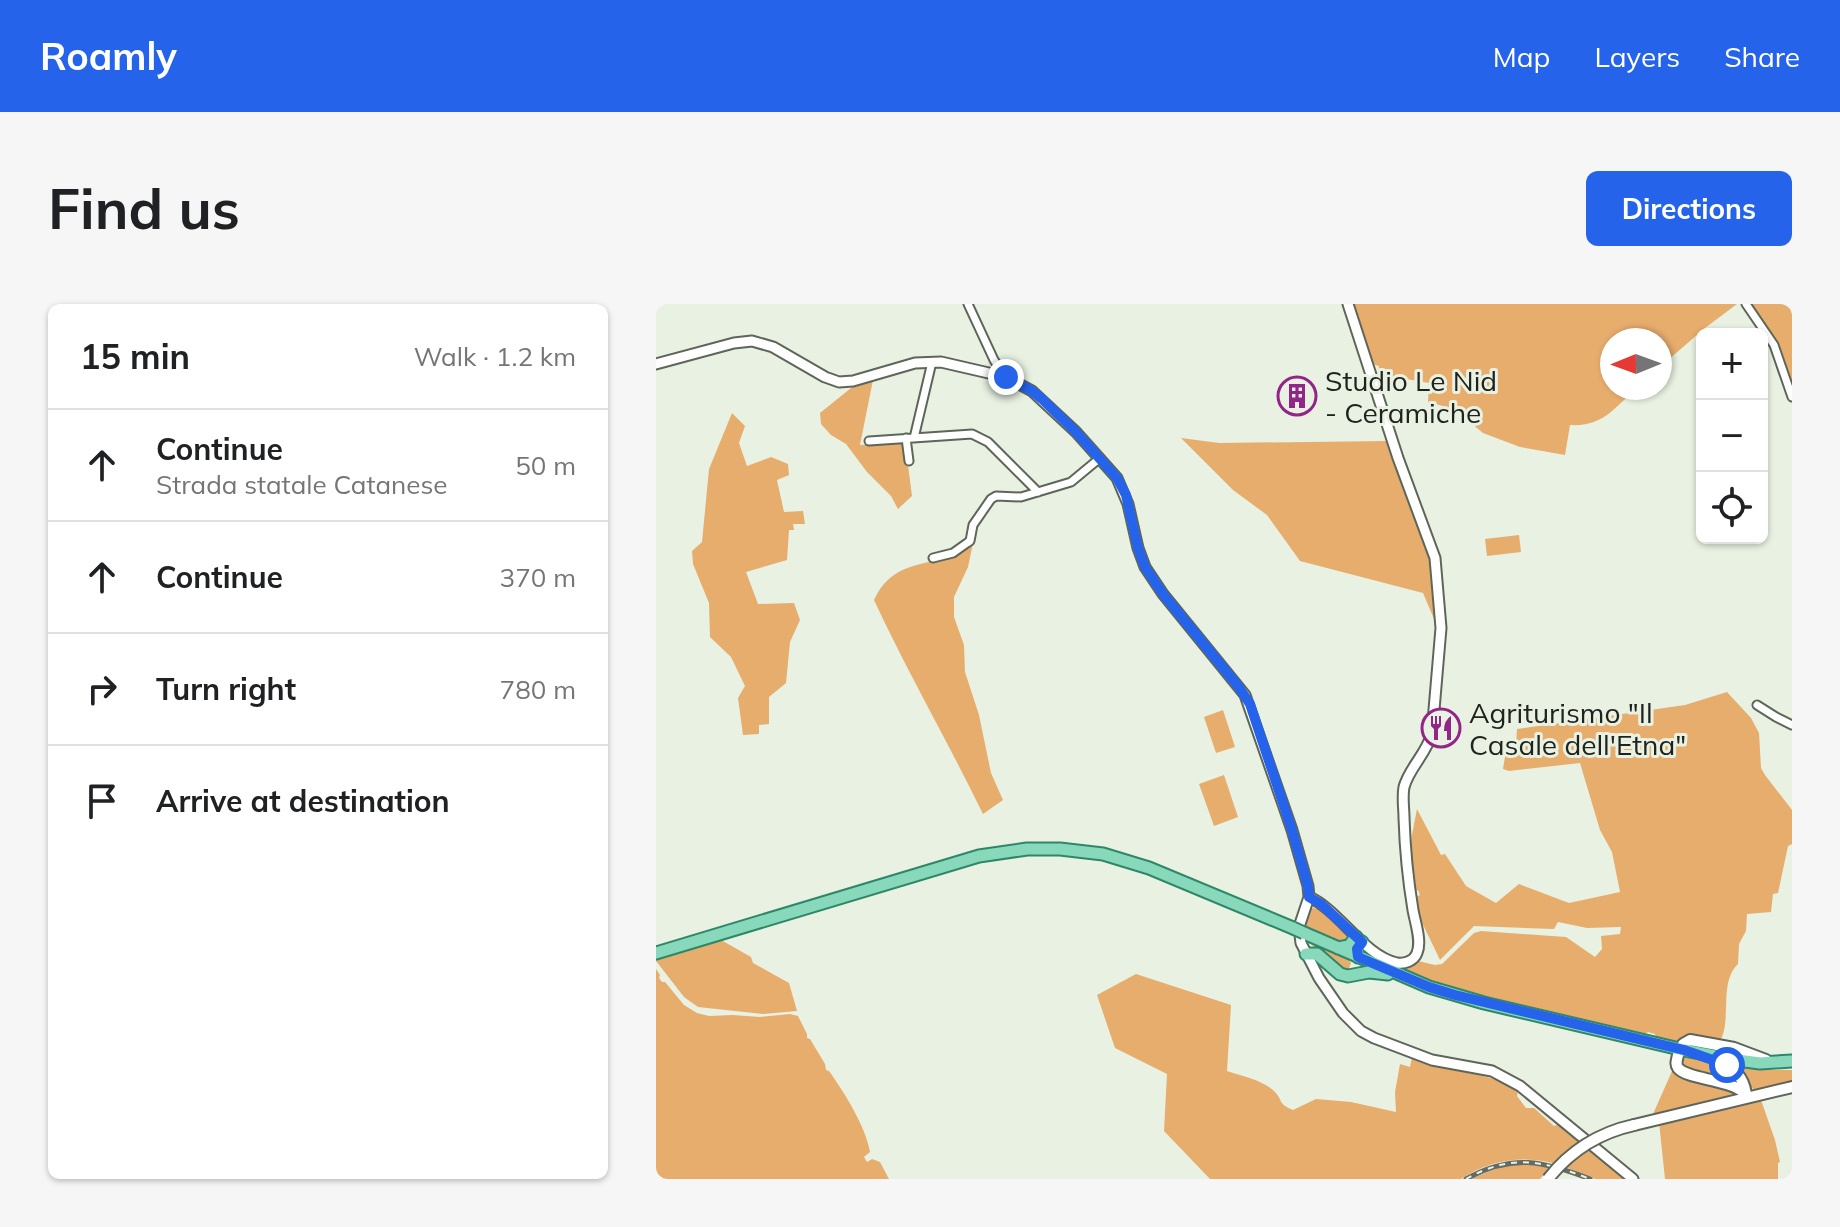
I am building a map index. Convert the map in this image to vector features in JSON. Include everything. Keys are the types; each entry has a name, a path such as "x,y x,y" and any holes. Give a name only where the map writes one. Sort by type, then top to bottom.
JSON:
{"main road":[{"path":"656,953 979,856 1027,849 1086,851 1149,868 1442,991 1718,1061 1763,1066 1792,1062"},
{"path":"1349,953 1357,949 1359,939"},
{"path":"1340,974 1353,968 1349,946 1359,939"},
{"path":"1306,954 1317,954 1340,974 1348,976 1376,972 1408,978"},
{"path":"1681,1050 1760,1063 1792,1062"},
{"path":"1681,1050 1676,1064 1678,1068 1735,1085 1747,1096"},
{"path":"1718,1061 1740,1075 1747,1096"},
{"path":"1548,1179 1569,1156 1613,1130 1792,1086"}],"street":[{"path":"968,304 994,360 1006,377"},
{"path":"1309,897 1359,939 1396,963 1410,961 1417,953 1418,939 1407,863 1404,794 1407,781 1428,746 1432,733 1441,617 1435,558 1398,458 1348,304"},
{"path":"1746,304 1774,345 1792,397"},
{"path":"656,364 744,341 759,342 839,382 853,381 903,366 951,363 1006,377 1042,399 1117,478 1126,495 1145,567 1250,704 1308,886 1309,897 1299,927 1300,939 1343,1013 1367,1035 1432,1060 1492,1071 1520,1086 1633,1179"},
{"path":"909,461 910,438 932,362"},
{"path":"869,441 965,434 984,439 1038,492"},
{"path":"933,558 953,553 970,541 973,525 996,496 1016,498 1071,482 1100,458"},
{"path":"1757,705 1792,725"}],"shaded area":[{"path":"1352,304 1737,304 1705,328 1696,328 1696,336 1672,357 1672,328 1600,328 1600,400 1624,400 1600,419 1570,425 1565,455 1520,447 1483,433 1454,409 1428,402 1429,383 1378,374 1379,366 1372,364 1357,321 1359,316 1355,314"},
{"path":"1748,304 1792,304 1792,394 1776,344 1768,328 1765,328"},
{"path":"873,380 860,445 905,442 912,496 898,509 891,496 867,472 846,444 821,424 820,413 856,384"},
{"path":"732,413 745,426 739,443 747,466 771,457 788,464 789,475 777,480 784,512 803,511 805,524 793,524 794,530 789,530 787,560 746,572 758,604 794,603 800,620 790,642 786,683 769,697 769,724 759,725 759,734 743,735 738,698 745,686 731,657 710,637 709,603 693,564 692,551 702,542 709,469"},
{"path":"1181,438 1219,443 1387,441 1432,562 1437,626 1423,593 1300,561 1267,515 1233,490"},
{"path":"1519,535 1521,552 1487,556 1485,539"},
{"path":"973,543 968,567 954,597 954,617 964,645 965,672 979,715 991,773 1003,800 983,814 874,600 881,587 899,572 957,554"},
{"path":"1727,692 1751,718 1759,733 1761,768 1792,810 1792,844 1788,846 1778,893 1773,894 1771,912 1747,914 1746,931 1739,944 1738,964 1729,981 1725,1024 1719,1043 1680,1044 1656,1038 1655,1034 1648,1032 1643,1036 1486,998 1431,981 1363,953 1366,948 1405,967 1418,961 1442,964 1474,933 1481,931 1566,937 1595,957 1602,949 1601,936 1620,934 1621,927 1587,928 1558,922 1554,929 1474,926 1440,960 1416,910 1414,898 1420,895 1418,890 1414,892 1410,845 1417,809 1441,855 1445,854 1466,886 1496,903 1519,884 1569,903 1620,892 1612,852 1600,830 1580,763 1509,771 1503,769 1507,744 1516,745 1517,729 1685,705"},
{"path":"1223,710 1235,747 1216,753 1204,717"},
{"path":"1224,775 1238,817 1214,826 1199,784"},
{"path":"1313,908 1322,910 1347,934 1347,941 1342,944 1302,927"},
{"path":"1303,937 1345,956 1351,963 1349,969 1340,970"},
{"path":"721,940 789,983 797,1011 763,1014 698,1007 684,997 656,961"},
{"path":"656,969 662,982 684,1005 697,1013 709,1016 798,1016 807,1038 859,1121 870,1152 864,1157 867,1162 872,1159 880,1162 889,1179 656,1179"},
{"path":"1136,974 1231,1005 1227,1071 1265,1084 1283,1104 1293,1110 1316,1099 1351,1102 1396,1112 1395,1092 1400,1064 1410,1067 1412,1057 1508,1085 1518,1091 1517,1096 1526,1108 1534,1108 1554,1126 1560,1124 1628,1179 1596,1179 1549,1162 1510,1160 1485,1167 1461,1179 1210,1179 1164,1131 1167,1074 1115,1048 1097,995"},
{"path":"1680,1054 1729,1069 1741,1085 1682,1067"},
{"path":"1734,1066 1792,1070 1792,1082 1758,1090 1748,1084"},
{"path":"1673,1069 1728,1084 1738,1094 1653,1114"},
{"path":"1761,1100 1780,1162 1778,1179 1665,1179 1659,1122"},
{"path":"1502,1166 1550,1167 1540,1179 1471,1179"}],"railway":[{"path":"1466,1179 1498,1166 1528,1162 1590,1179"}],"place":[{"name":"Studio Le Nid - Ceramiche","path":"1297,396"},
{"name":"Agriturismo \"Il Casale dell'Etna\"","path":"1441,728"}],"route":[{"path":"1006,377 1042,399 1117,478 1126,495 1145,567 1250,704 1292,830 1309,897 1321,904 1362,942 1357,949 1358,957 1455,995 1684,1050 1727,1065"}]}
